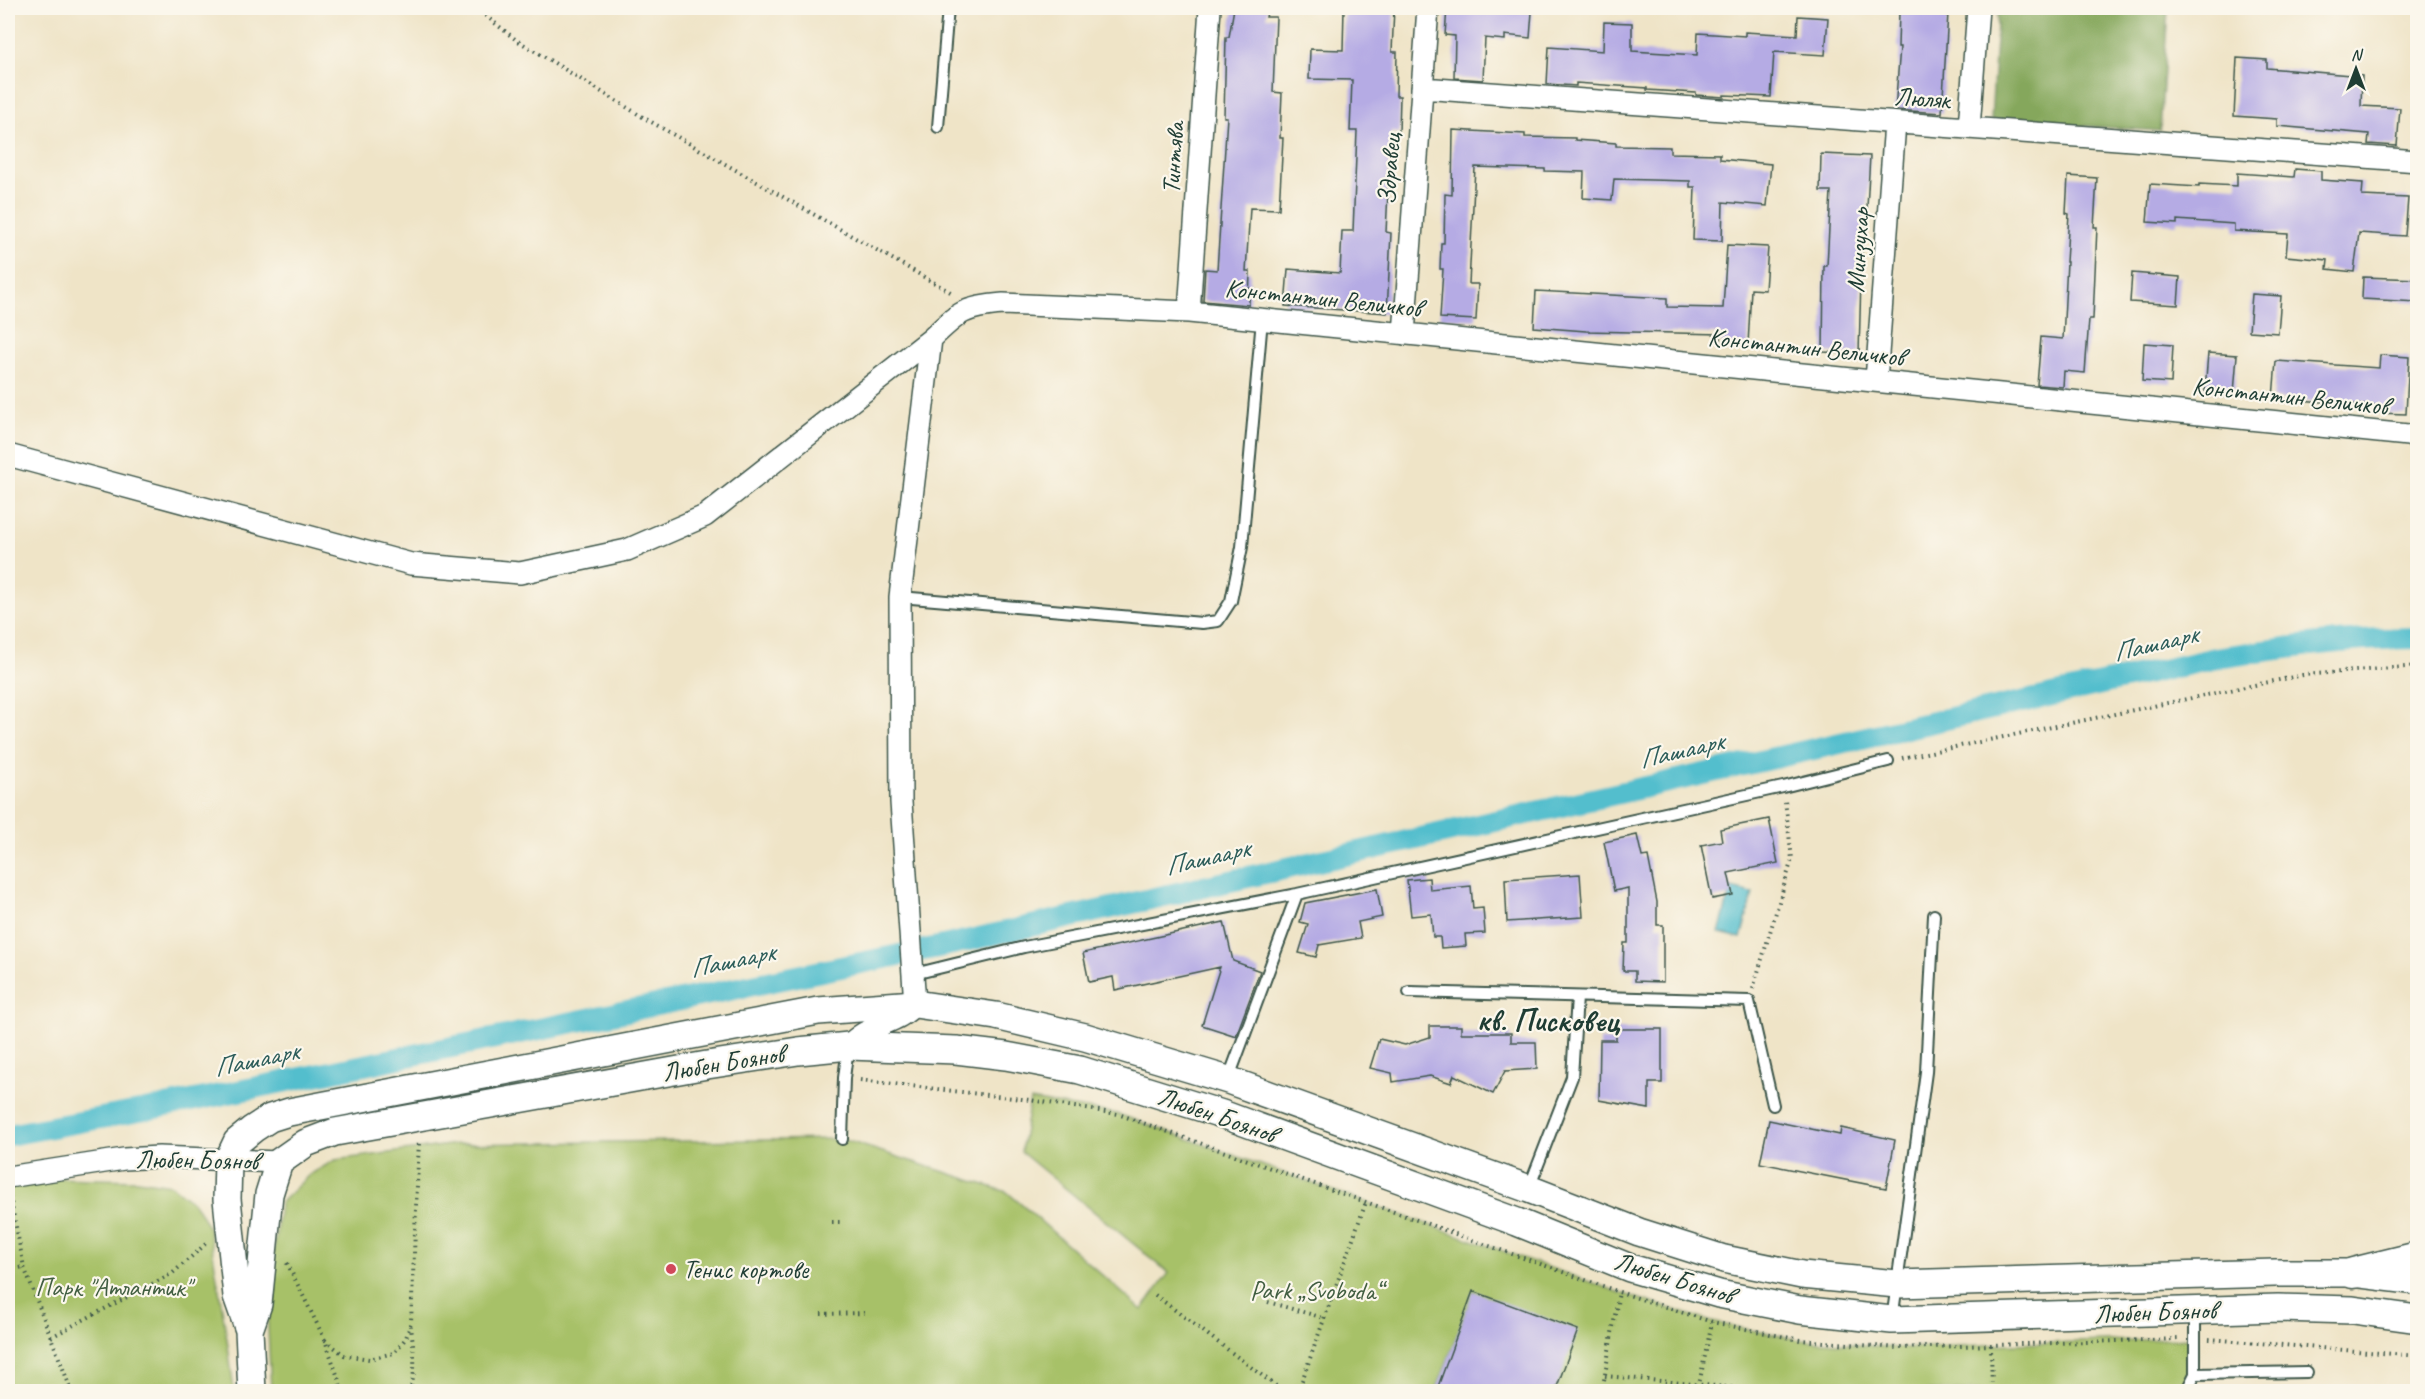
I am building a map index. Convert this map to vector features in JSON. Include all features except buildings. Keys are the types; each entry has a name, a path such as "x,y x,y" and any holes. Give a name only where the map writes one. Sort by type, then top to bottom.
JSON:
{"main road":[{"path":"2353,1273 2418,1257"}],"street":[{"name":"Тинтява","path":"1189,312 1210,8"},
{"name":"Здравец","path":"1404,334 1428,8"},
{"path":"1969,128 1978,8"},
{"name":"Люляк","path":"1422,88 2418,161"},
{"name":"Минзухар","path":"1876,381 1895,123"},
{"name":"Константин Величков","path":"975,306 1003,304 1189,312 2418,436"},
{"path":"8,455 411,564 520,573 627,550 705,516 931,339 957,314 975,306"},
{"path":"849,1046 865,1031 904,1013 915,1004 901,802 900,597 931,339"},
{"name":"Любен Боянов","path":"233,1152 270,1118 289,1112 818,1011 915,1004 996,1016 1085,1037 1228,1080 1529,1189 1639,1232 1724,1259 1802,1275 1897,1284 2274,1273 2353,1273 2418,1281"},
{"name":"Любен Боянов","path":"9,1186 124,1159 233,1152 279,1162 306,1143 335,1132 707,1065 798,1051 849,1046 956,1050 1006,1056 1080,1070 1222,1114 1517,1222 1630,1268 1719,1294 1800,1310 1892,1320 2278,1308 2353,1310 2418,1319"},
{"path":"233,1152 227,1199 237,1296 249,1330 252,1392"},
{"path":"249,1330 258,1304 269,1194 279,1162"},
{"path":"1517,1222 1529,1189"}],"lane":[{"path":"938,127 948,8"},
{"path":"900,597 1202,623 1218,621 1231,600 1242,547 1262,320"},
{"path":"913,972 1024,947 1297,894 1784,787 1888,760"},
{"path":"1228,1080 1297,894"},
{"path":"1892,1320 1926,1072 1934,915"},
{"path":"1409,992 1749,1001 1773,1106"},
{"path":"1529,1189 1572,1077 1576,997"},
{"path":"842,1139 845,1069 849,1046"},
{"path":"2186,1392 2195,1374 2195,1310"},
{"path":"2195,1374 2307,1372"}],"path":[{"path":"476,8 515,39 646,119 975,306"},
{"path":"1888,760 2303,675 2418,666"},
{"path":"1749,1001 1792,860 1784,787"},
{"path":"409,1392 413,1383 415,1358 411,1322 420,1148"},
{"path":"9,1186 24,1267 72,1392"},
{"path":"1298,1392 1366,1202"},
{"path":"832,1222 841,1222"},
{"path":"51,1336 173,1273 211,1239"},
{"path":"286,1262 325,1341 344,1392"},
{"path":"8,1270 24,1267"},
{"path":"1602,1392 1618,1292"},
{"path":"1155,1295 1284,1392"},
{"path":"1268,1302 1324,1318"},
{"path":"821,1314 865,1313"},
{"path":"325,1341 344,1355 369,1359 394,1353 406,1338 411,1322"},
{"path":"1695,1392 1699,1384 1712,1322"},
{"path":"1991,1346 1992,1392"},
{"path":"1605,1376 1782,1392"}],"green space":[{"path":"1998,8 2168,8 2160,131 1991,120"},
{"name":"Park „Svoboda“","path":"1030,1100 1118,1114 1618,1292 1712,1322 1800,1340 1898,1348 2195,1338 2195,1374 2186,1391 1555,1391 1474,1291 1436,1391 271,1392 267,1307 280,1203 309,1175 335,1160 457,1144 842,1139 1007,1192 1142,1310 1169,1273 1021,1152"},
{"name":"Парк \"Атлантик\"","path":"8,1177 138,1180 171,1185 195,1204 209,1229 234,1391 8,1392"}],"water":[{"path":"1731,888 1753,893 1741,938 1719,933"}],"waterway":[{"name":"Пашаарк","path":"8,1135 156,1108 943,946 2216,658 2291,647 2418,638"}],"place":[{"name":"Тенис кортове","path":"671,1269"}],"district":[{"name":"кв. Писковец","path":"1548,1020"}]}
